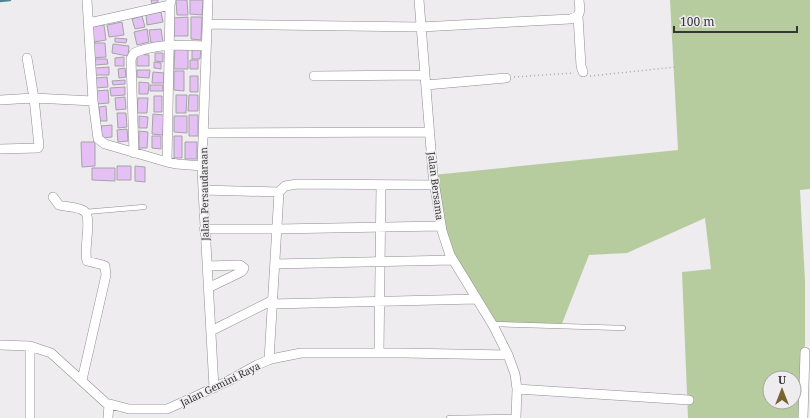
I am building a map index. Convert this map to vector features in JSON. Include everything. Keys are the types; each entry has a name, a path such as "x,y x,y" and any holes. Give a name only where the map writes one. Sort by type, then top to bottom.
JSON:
{"street":[{"name":"Jalan Persaudaraan","path":"208,0 202,166 204,229 214,388"},
{"name":"Jalan Bersama","path":"420,0 433,174 441,226 453,260 492,324 508,355 515,374 517,389 516,418"},
{"path":"579,0 580,10 578,16 581,66 583,72"},
{"path":"88,2 92,101 98,140 105,144 167,162 202,166"},
{"path":"89,23 170,2 167,162"},
{"path":"207,24 421,27 570,19 578,16"},
{"path":"134,153 131,60 134,53 169,45 206,46"},
{"path":"0,149 39,147 34,98 27,58"},
{"path":"314,76 425,75"},
{"path":"426,85 506,78"},
{"path":"0,100 34,98 92,101"},
{"path":"204,133 430,132"},
{"path":"269,360 279,192 283,187 287,185 435,185"},
{"path":"379,353 381,185"},
{"path":"203,190 279,192"},
{"path":"53,197 59,205 81,210 88,215 85,253 87,261 103,265 106,269 106,275 82,380"},
{"path":"204,229 277,230 441,226"},
{"path":"275,264 453,260"},
{"path":"207,266 240,265 244,268 241,272 208,288"},
{"path":"210,331 273,302 477,299"},
{"name":"Jalan Gemini Raya","path":"0,345 30,346 51,353 106,403 129,409 164,413 167,408 194,398 257,365 269,360 301,353 508,355"},
{"path":"30,346 30,418"},
{"path":"803,418 807,391 805,352"},
{"path":"517,389 689,400"},
{"path":"108,418 109,404"}],"lane":[{"path":"85,212 144,207"},
{"path":"492,324 623,328"},
{"path":"449,418 516,418"}],"path":[{"path":"506,78 583,72 590,76 676,67"}],"green space":[{"path":"670,0 810,0 810,189 800,190 805,281 803,418 688,418 682,272 711,269 705,218 627,253 589,255 561,326 492,324 450,255 433,175 678,150"}],"building":[{"path":"151,0 158,0 158,2 152,4"},
{"path":"176,0 187,0 188,15 177,15"},
{"path":"190,0 203,0 202,15 190,14"},
{"path":"161,12 163,22 147,25 146,15"},
{"path":"142,16 145,27 135,29 132,19"},
{"path":"188,17 188,36 174,36 174,18"},
{"path":"191,17 202,17 201,40 191,39"},
{"path":"122,22 124,35 109,37 107,25"},
{"path":"104,25 106,40 94,42 92,26"},
{"path":"147,29 149,42 137,45 134,32"},
{"path":"161,29 163,42 151,43 149,30"},
{"path":"115,38 127,39 126,43 115,42"},
{"path":"92,43 105,43 106,57 92,58"},
{"path":"113,44 129,46 128,56 112,53"},
{"path":"175,47 188,48 188,69 174,69"},
{"path":"192,48 201,48 200,59 192,59"},
{"path":"155,53 163,53 163,62 155,61"},
{"path":"137,54 149,55 149,66 137,66"},
{"path":"124,57 124,66 115,66 115,58"},
{"path":"95,59 107,59 108,64 95,65"},
{"path":"190,60 198,60 198,69 190,69"},
{"path":"154,62 161,63 161,69 154,68"},
{"path":"109,67 109,75 95,75 95,68"},
{"path":"125,68 126,77 119,78 118,69"},
{"path":"137,70 150,70 149,78 137,77"},
{"path":"174,71 184,71 184,91 174,90"},
{"path":"153,72 164,73 164,83 152,83"},
{"path":"190,76 198,76 198,92 190,92"},
{"path":"107,77 108,87 96,88 95,78"},
{"path":"125,80 125,84 113,85 112,81"},
{"path":"139,82 149,83 148,94 139,94"},
{"path":"150,85 163,85 163,91 150,91"},
{"path":"125,87 125,95 111,96 110,88"},
{"path":"108,90 109,103 97,104 96,91"},
{"path":"176,95 187,95 186,113 176,113"},
{"path":"189,95 198,95 198,111 188,111"},
{"path":"154,96 162,96 162,112 154,112"},
{"path":"125,97 126,109 116,110 115,98"},
{"path":"138,98 148,98 147,113 137,113"},
{"path":"106,106 107,121 100,121 99,107"},
{"path":"117,113 126,113 127,127 118,128"},
{"path":"153,114 164,115 163,135 152,134"},
{"path":"189,115 198,115 198,136 189,136"},
{"path":"139,116 148,117 147,128 139,128"},
{"path":"174,116 187,116 187,133 174,132"},
{"path":"112,125 112,137 102,138 101,126"},
{"path":"127,129 128,141 118,142 117,130"},
{"path":"139,131 148,132 147,148 139,148"},
{"path":"152,136 161,136 161,149 152,148"},
{"path":"174,136 182,136 182,158 174,158"},
{"path":"81,142 95,142 95,166 82,167"},
{"path":"185,142 197,142 197,159 185,159"},
{"path":"117,166 131,166 131,180 117,180"},
{"path":"135,166 145,167 145,182 135,181"},
{"path":"92,168 115,168 115,181 92,180"}],"waterway":[{"path":"0,1 10,0"}]}
